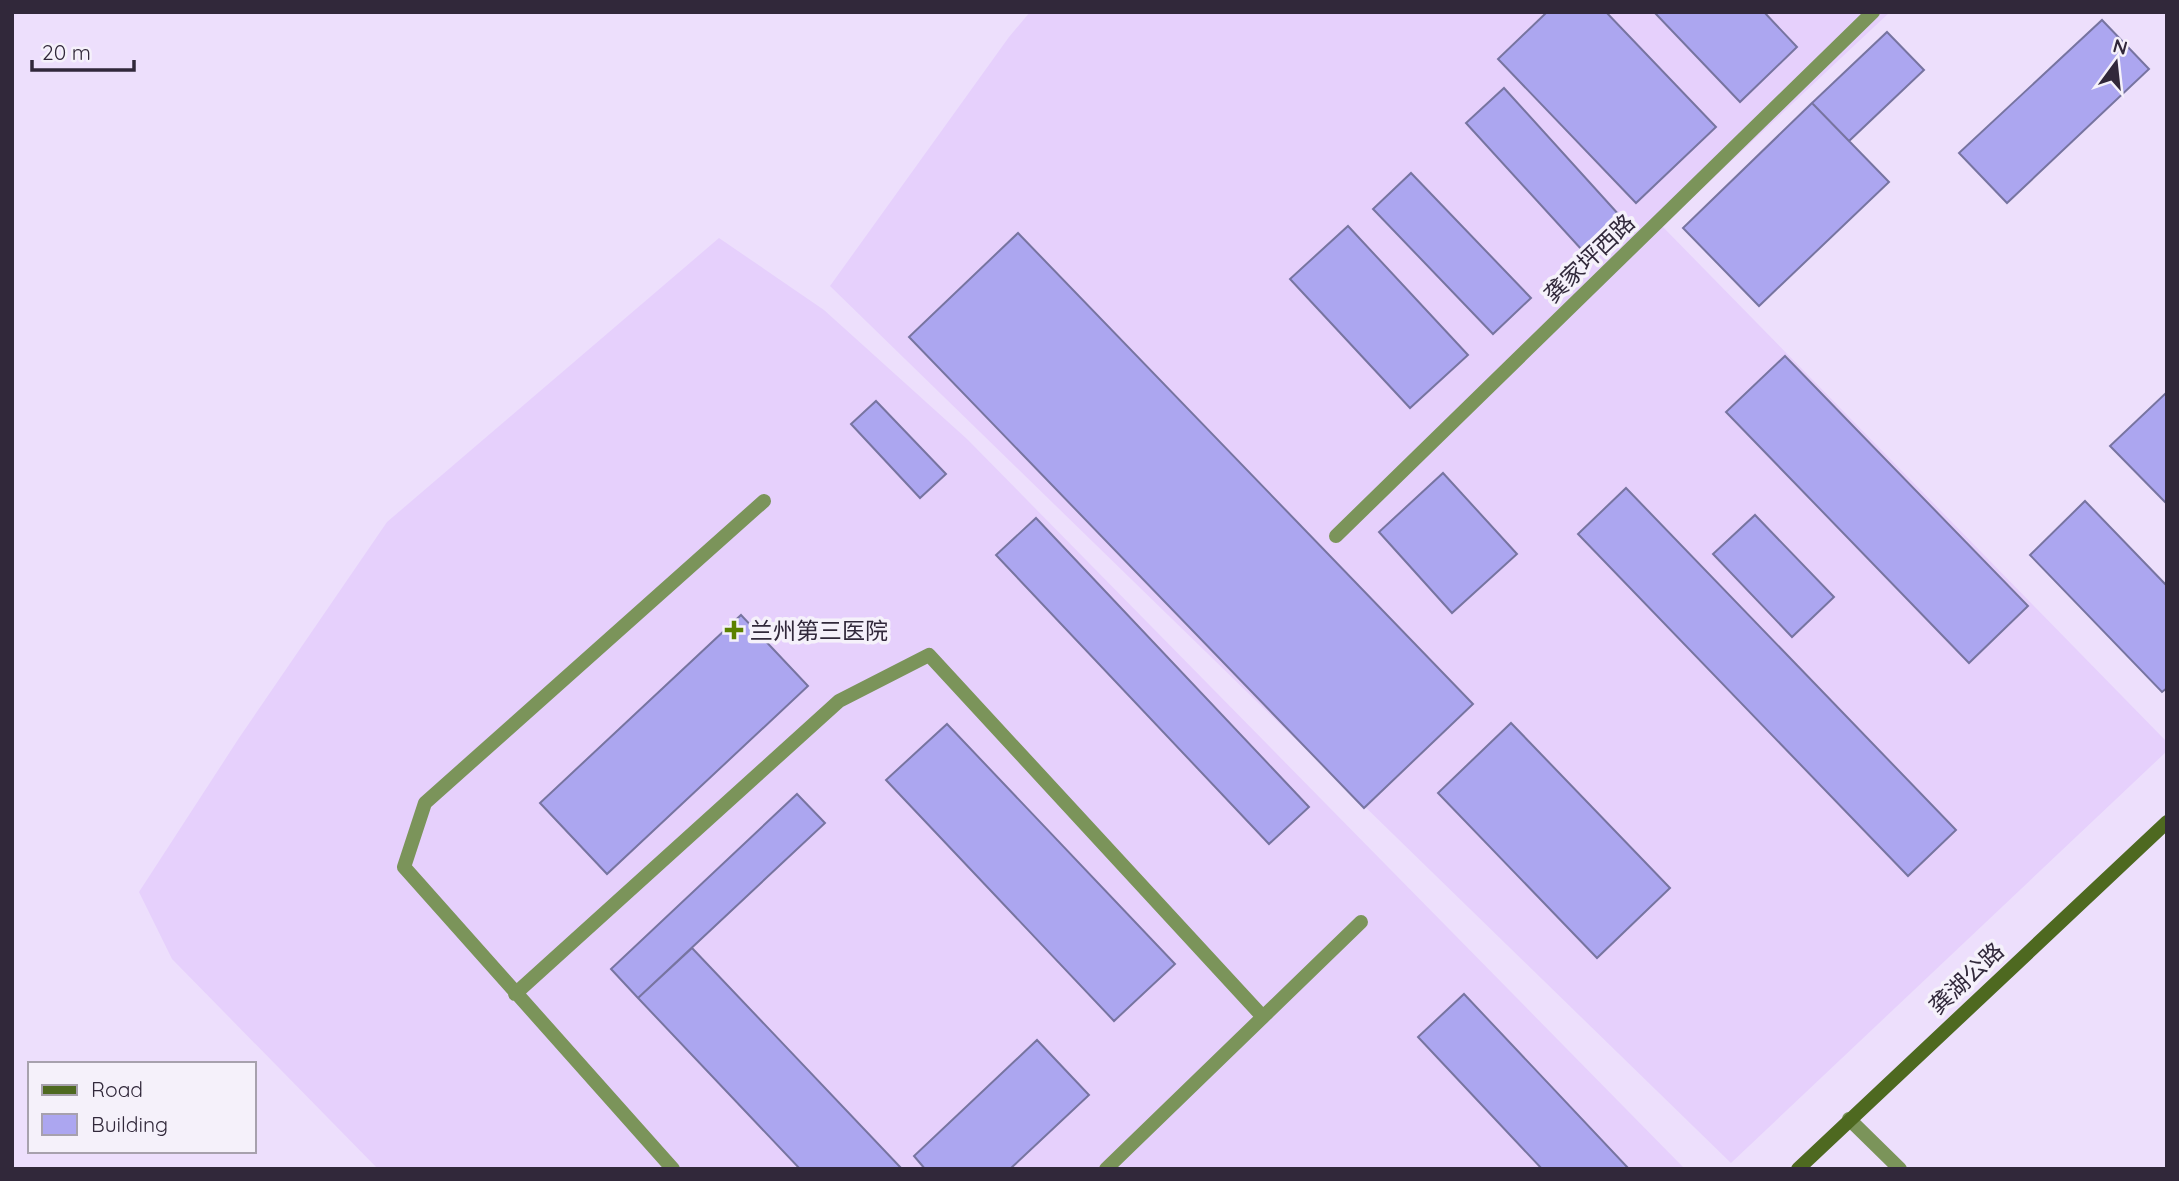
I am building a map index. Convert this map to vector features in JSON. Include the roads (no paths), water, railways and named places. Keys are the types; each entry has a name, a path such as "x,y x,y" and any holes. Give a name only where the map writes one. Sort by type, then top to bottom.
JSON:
{"main road":[{"name":"龚湖公路","path":"1798,1169 2167,822"}],"street":[{"name":"龚家坪西路","path":"1336,536 1873,12"},
{"path":"673,1169 404,867 425,803 764,501"},
{"path":"515,994 839,701 929,655 1263,1017"},
{"path":"1107,1168 1361,922"},
{"path":"1849,1119 1900,1169"}],"place":[{"name":"兰州第三医院","path":"734,630"}]}
